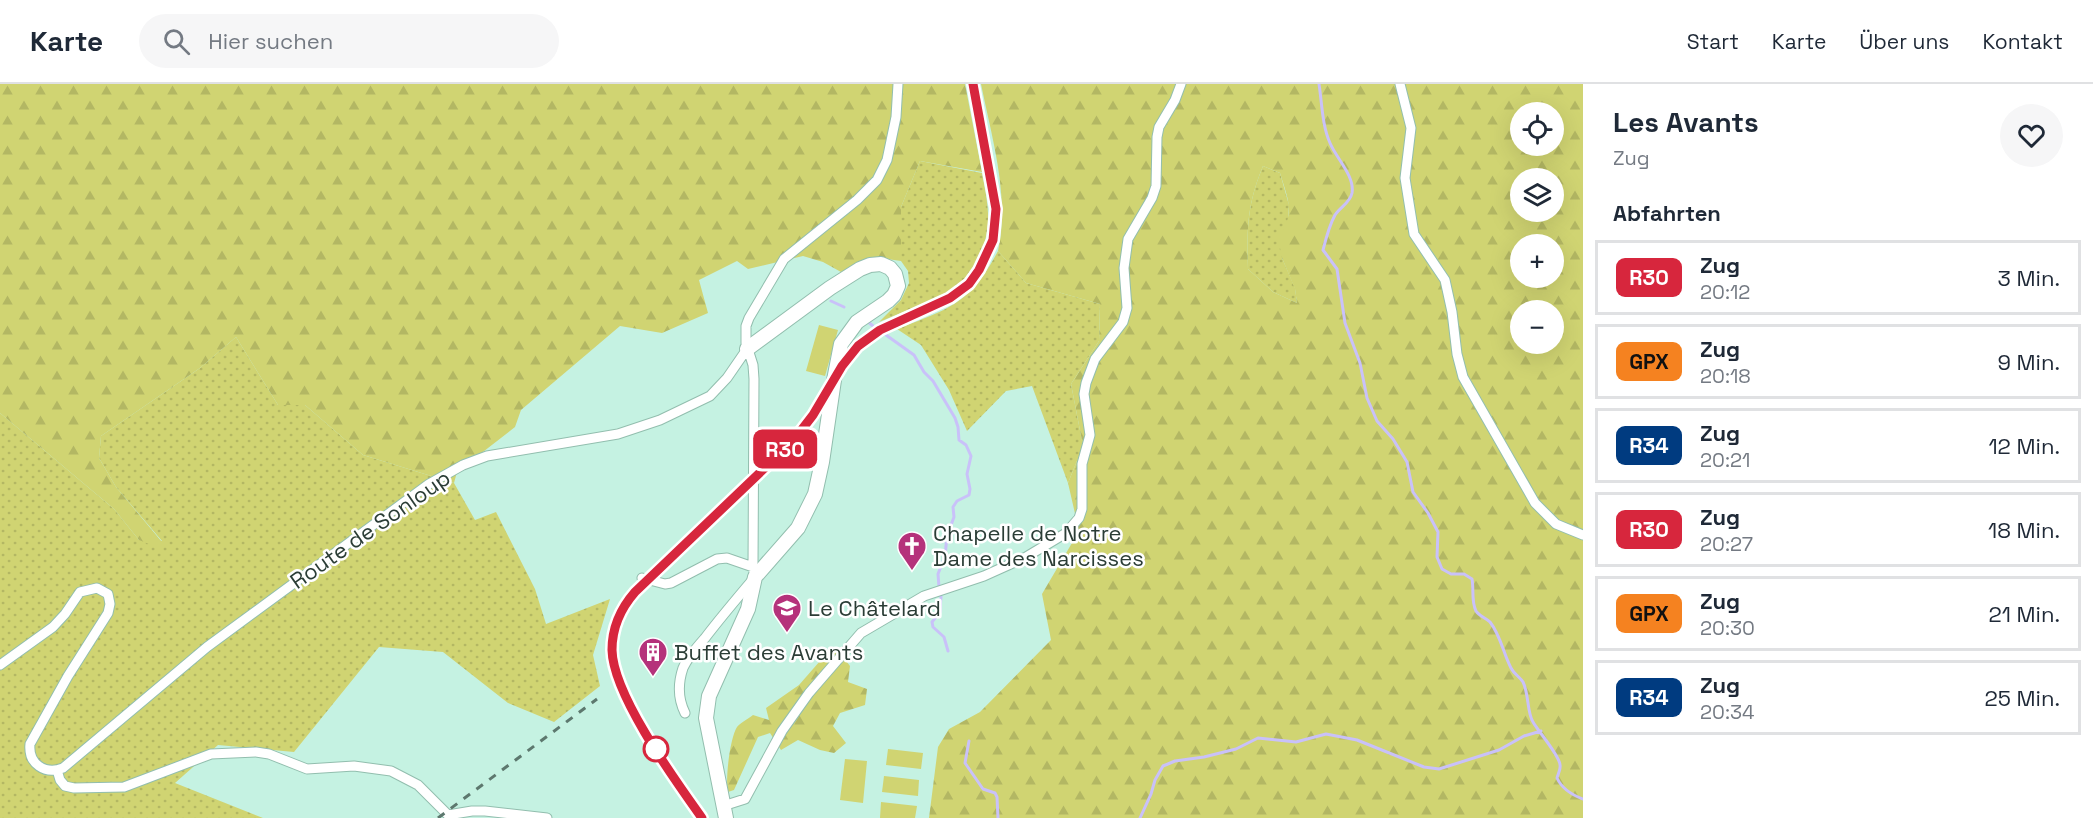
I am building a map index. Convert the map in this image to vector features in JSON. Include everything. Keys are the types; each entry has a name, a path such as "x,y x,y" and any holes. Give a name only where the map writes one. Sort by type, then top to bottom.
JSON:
{"street":[{"path":"898,84 896,117 887,159 877,180 857,200 784,259 747,322 747,349 752,360 754,379 754,572 748,609 712,687 706,709 724,812 745,799 782,731 809,693 861,633 924,596 984,576 1026,557 1051,543 1075,525 1082,509 1082,464 1090,435 1084,394 1086,383 1095,359 1123,322 1127,308 1124,268 1128,239 1152,198 1156,186 1156,137 1181,84"},
{"path":"1400,84 1411,128 1405,178 1414,234 1445,280 1462,377 1535,503 1556,524 1583,536"},
{"name":"Route de Sonloup","path":"57,770 68,764 207,646 429,484 463,465 487,456 618,434 660,420 710,396 727,378 747,349 830,288 865,267 875,264 884,265 893,270 897,277 897,289 892,298 857,322 846,334 841,344 818,481 811,505 798,528 754,572"},
{"path":"642,578 664,584 671,583 723,558 754,572"},
{"path":"685,713 680,698 682,670 754,572"},
{"path":"0,665 53,627 80,592 97,588 108,594 110,604 108,613 31,740 30,753 36,765 47,770 57,770 65,786 74,788 124,787 211,754 256,752 307,769 354,766 392,771 418,785 448,815 486,811 547,818"}],"green space":[{"path":"0,84 965,84 982,172 920,161 901,207 901,261 873,257 841,272 823,262 803,256 748,269 737,261 699,280 708,313 662,333 620,326 521,410 515,427 457,472 454,483 363,455 305,405 278,405 236,337 200,368 101,436 99,458 116,487 162,542 161,546 154,546 139,540 114,509 0,413"},
{"path":"981,84 1583,84 1583,818 929,818 938,747 949,729 980,712 1051,640 1042,594 1079,531 1068,483 1083,446 1071,384 1099,341 1100,304 1026,283 998,251 1002,209 994,147","holes":["1263,166 1280,173 1288,199 1289,214 1278,238 1282,258 1295,289 1297,303 1273,292 1248,269 1249,217"]},
{"path":"920,161 982,173 988,211 987,234 970,273 955,288 947,294 879,322 901,300 909,283 908,271 901,261 901,207"},
{"path":"1263,166 1280,173 1289,205 1282,258 1295,288 1297,303 1273,292 1248,269 1249,217"},
{"path":"998,251 1026,283 1100,304 1099,341 1071,384 1083,446 1068,483 1032,386 1006,391 967,431 949,390 921,345 897,329 944,310 967,294 978,283"},
{"path":"819,325 838,330 825,376 806,371"},
{"path":"236,337 278,405 305,405 363,455 454,483 475,520 496,512 535,589 546,624 610,599 593,655 600,686 554,722 508,703 443,652 379,647 294,752 218,745 175,783 263,818 0,818 0,413 114,509 139,540 162,541 116,487 99,458 101,436 200,368"},
{"path":"836,648 850,666 848,682 867,689 865,705 840,713 833,726 846,743 834,753 820,750 798,740 781,750 770,733 758,737 734,790 728,792 729,759 737,727 753,715 769,720 766,708 799,685 827,653"},
{"path":"888,749 923,753 921,769 886,765"},
{"path":"845,759 867,761 863,803 840,800"},
{"path":"884,776 919,780 918,796 882,792"},
{"path":"881,802 917,806 915,818 880,818"}],"waterway":[{"path":"1319,84 1327,136 1351,180 1352,187 1349,200 1333,219 1323,250 1337,269 1345,323 1360,363 1367,398 1377,421 1393,439 1407,462 1413,492 1438,532 1437,557 1442,569 1451,574 1464,574 1472,579 1476,611 1494,627 1511,668 1523,682 1531,718 1559,761 1560,768 1557,778 1568,791 1583,799"},
{"path":"831,301 844,307"},
{"path":"867,321 873,326"},
{"path":"886,335 914,355 924,372 933,381 955,418 959,440 966,445 971,456 967,474 969,495 957,501 953,507 954,517 947,536 945,556 938,574 939,587"},
{"path":"941,596 940,612 932,622 933,627 944,637 948,651"},
{"path":"1140,818 1163,766 1175,761 1236,749 1258,738 1296,742 1326,734 1357,740 1424,767 1439,769 1499,750 1524,736 1541,731"},
{"path":"969,741 965,763 983,789 995,793 998,818"}],"railway":[{"path":"772,462 804,427 841,366 858,346 881,330 950,299 969,283 984,263 995,233 996,209 973,84"},
{"path":"615,626 612,644 613,657 620,684 648,736 702,818"},
{"path":"438,818 597,699"}],"train":[{"name":"R30","path":"702,818 675,780 627,700 614,664 612,651 615,626 630,597 772,462 804,428 821,404 842,366 858,346 880,330 936,307 957,294 969,284 984,263 993,240 996,209 973,84"}],"place":[{"name":"Chapelle de Notre Dame des Narcisses","path":"912,572"},
{"name":"Le Châtelard","path":"787,634"},
{"name":"Buffet des Avants","path":"653,678"}]}
